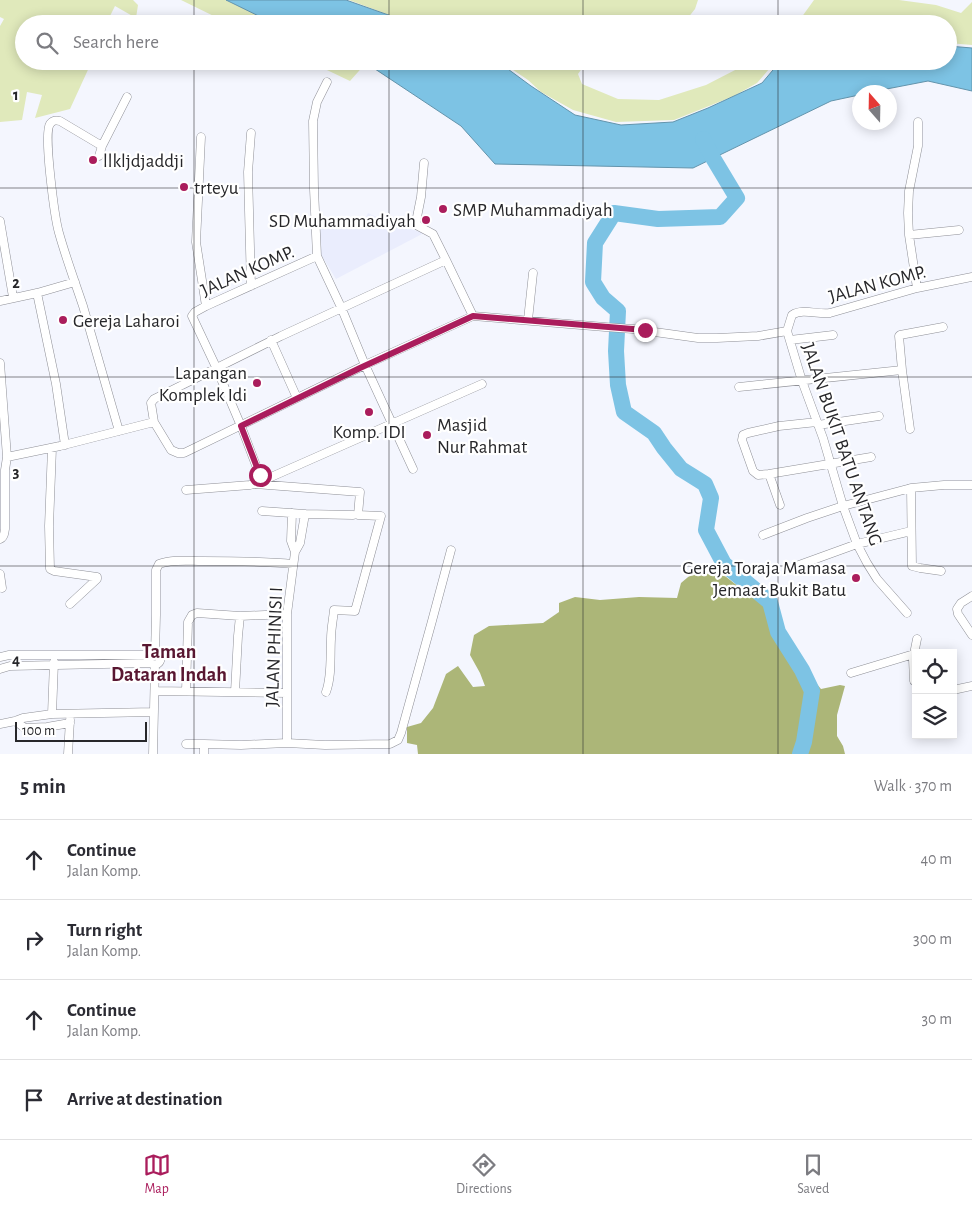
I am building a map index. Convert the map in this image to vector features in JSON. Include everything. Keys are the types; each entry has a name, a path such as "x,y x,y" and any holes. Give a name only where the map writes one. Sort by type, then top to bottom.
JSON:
{"street":[{"path":"317,256 313,121 317,102 327,82"},
{"path":"99,156 102,146 127,97"},
{"path":"102,146 60,121 56,120 49,125 48,141 51,185 58,233 75,282 119,431"},
{"path":"917,288 909,235 908,196 918,151 918,122"},
{"path":"251,133 248,172 251,286"},
{"path":"201,137 196,242 206,306"},
{"path":"424,162 421,197 416,222 418,226 433,234 473,316"},
{"path":"0,221 13,297"},
{"path":"909,235 959,230"},
{"name":"JALAN KOMP.","path":"258,483 241,426 192,318 193,314 206,306 317,256 413,469"},
{"path":"446,260 271,340 153,401 151,405 154,422 171,450 181,454 365,365 473,316 624,328 688,337 758,336 787,331"},
{"path":"528,320 533,273"},
{"name":"JALAN KOMP.","path":"787,331 790,319 798,312 830,313 917,288 972,277"},
{"path":"0,301 75,282"},
{"path":"37,293 56,384 65,445"},
{"path":"910,429 899,336 943,328"},
{"name":"JALAN BUKIT BATU ANTANG","path":"787,331 857,544 866,563 877,579 907,613"},
{"path":"790,340 832,335"},
{"path":"271,340 297,398"},
{"path":"0,363 7,457 5,470 5,529 4,536 0,540"},
{"path":"739,387 902,370"},
{"path":"258,483 482,384"},
{"path":"871,458 758,475 753,471 742,440 743,435 748,433 779,426 818,424 879,416"},
{"path":"7,457 65,445 154,422"},
{"path":"52,448 48,526 50,569 96,576 98,578 70,604"},
{"path":"768,474 780,505"},
{"path":"186,490 258,483 360,492 358,515 381,516 355,611 334,610 330,670 326,692"},
{"path":"763,535 843,506 911,488 944,484 972,485"},
{"path":"911,488 912,566 941,571"},
{"path":"262,511 353,515"},
{"name":"JALAN PHINISI I","path":"292,513 291,541 295,552"},
{"name":"JALAN PHINISI I","path":"287,743 287,614 295,552 300,543 306,514"},
{"path":"800,565 857,544 911,531"},
{"path":"186,744 241,745 287,743 325,746 390,744 398,740 451,550"},
{"path":"153,754 154,691 152,659 156,615 156,570 158,565 166,562 194,561 264,561 293,564"},
{"path":"0,574 2,588"},
{"path":"971,598 959,605 957,609 960,618 972,635"},
{"path":"186,691 187,633 188,622 192,615 197,613 240,616 287,614"},
{"path":"236,692 240,616"},
{"path":"915,649 917,639"},
{"path":"54,655 152,659 2,668 2,656 54,655"},
{"path":"52,714 54,655"},
{"path":"851,674 912,655"},
{"path":"957,689 972,686"},
{"path":"154,691 287,693"},
{"path":"0,724 15,722 23,718 52,714 154,712"},
{"path":"68,754 69,713"},
{"path":"15,722 25,728 70,723"},
{"path":"204,744 204,754"}],"shaded area":[{"path":"368,213 387,222 424,233 336,279 319,251 321,224 360,229"}],"green space":[{"path":"0,0 133,0 138,5 136,15 131,15 115,6 110,15 15,15 15,70 88,70 70,109 35,118 42,95 27,92 22,120 0,122 0,26 4,19 0,17"},
{"path":"181,0 226,0 257,15 212,15"},
{"path":"349,0 698,0 690,15 389,15"},
{"path":"814,0 899,0 936,5 961,13 972,2 972,45 957,44 957,15 803,15"},
{"path":"327,70 360,70 350,81"},
{"path":"513,70 581,70 578,74 582,84 618,99 659,100 706,85 735,70 768,70 757,83 734,96 674,120 616,122 573,110 541,92"},
{"path":"694,572 725,576 767,606 776,636 821,689 840,685 845,686 837,715 837,736 845,754 418,754 417,745 407,743 407,727 421,723 433,708 446,674 458,666 473,687 485,686 470,655 474,635 489,626 543,623 559,612 559,603 575,597 600,600 639,597 677,598 681,583"}],"water":[{"path":"226,0 346,0 388,15 257,15"},
{"path":"957,47 972,48 972,91 928,81 897,87 897,85 852,85 852,96 831,101 693,168 495,164 461,126 377,70 509,70 575,115 621,125 673,122 762,83 773,70 957,70"}],"waterway":[{"path":"703,139 737,198 720,217 658,219 614,213 595,243 593,282 603,298 618,311 616,351 618,385 624,412 654,433 681,469 705,484 711,498 706,530 724,564 770,602 778,632 802,670 812,691 804,742 800,754"}],"place":[{"name":"llkljdjaddji","path":"93,160"},
{"name":"trteyu","path":"184,187"},
{"name":"SMP Muhammadiyah","path":"443,209"},
{"name":"SD Muhammadiyah","path":"426,220"},
{"name":"Gereja Laharoi","path":"63,320"},
{"name":"Lapangan Komplek Idi","path":"257,383"},
{"name":"Komp. IDI","path":"369,412"},
{"name":"Masjid Nur Rahmat","path":"427,435"},
{"name":"Gereja Toraja Mamasa Jemaat Bukit Batu","path":"856,578"}],"district":[{"name":"Taman Dataran Indah","path":"169,662"}],"route":[{"path":"260,475 241,426 473,316 645,330"}]}
